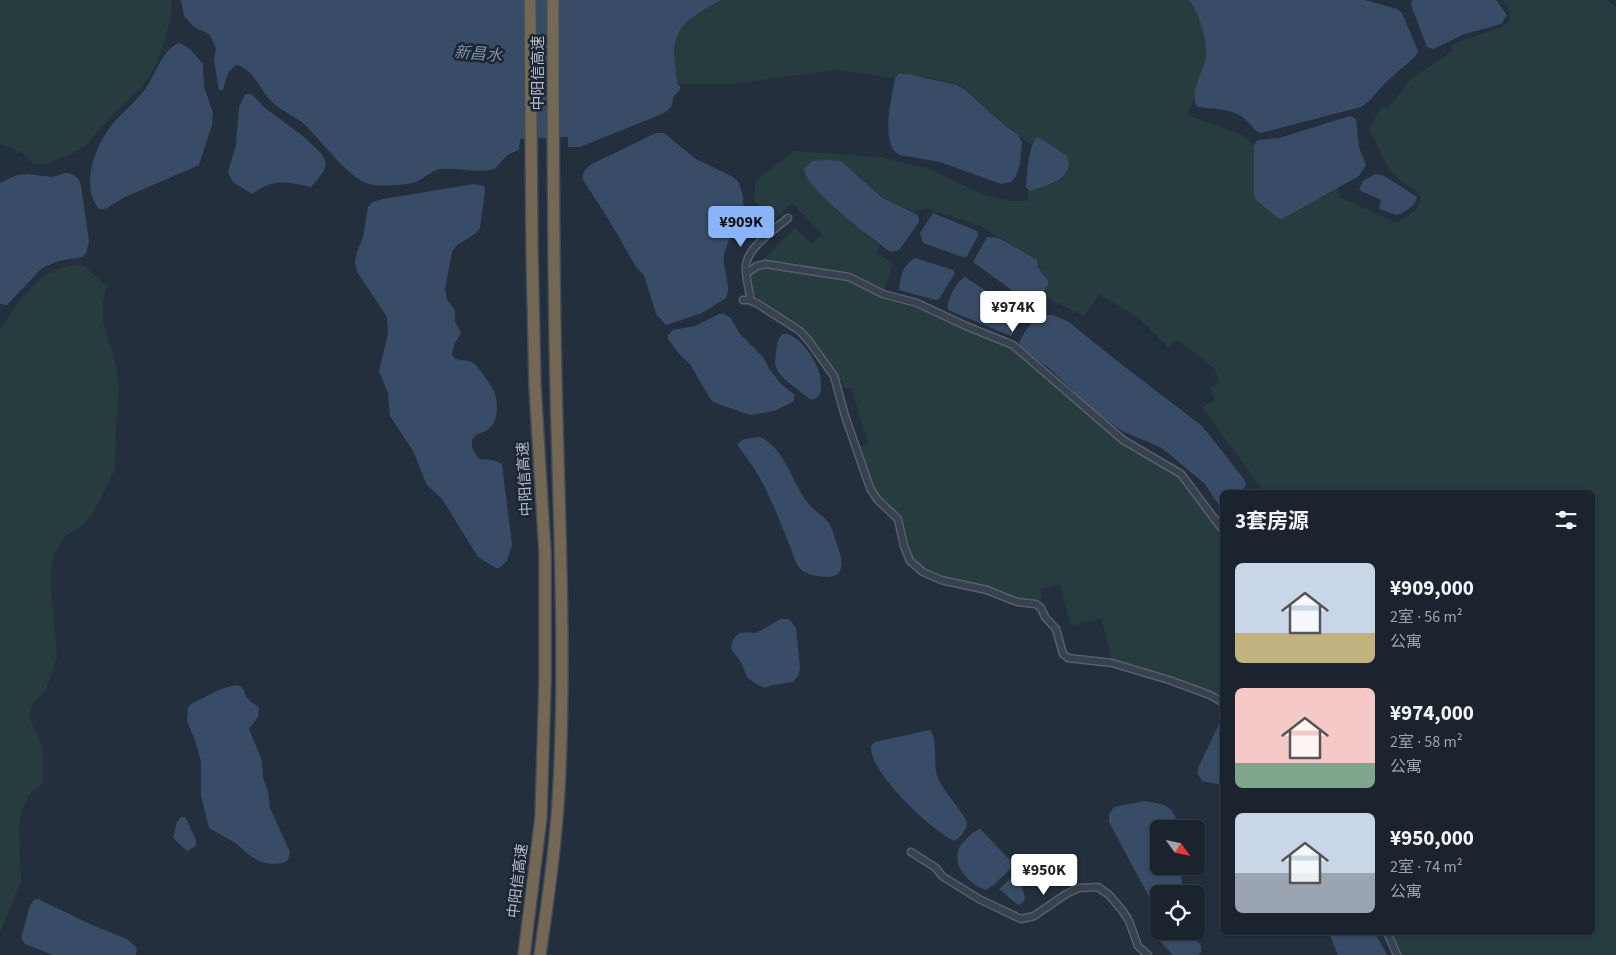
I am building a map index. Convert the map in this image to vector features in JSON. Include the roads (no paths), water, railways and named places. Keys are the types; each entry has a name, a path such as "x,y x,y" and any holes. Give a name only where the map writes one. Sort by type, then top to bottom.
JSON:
{"highway":[{"name":"中阳信高速","path":"524,955 541,817 545,682 545,553 535,386 532,252 530,0"},
{"name":"中阳信高速","path":"540,955 554,850 560,759 561,572 554,251 553,0"}],"street":[{"path":"751,301 746,264 754,248 788,218"},
{"path":"747,273 756,266 764,264 849,277 883,294 917,303 1013,345 1123,440 1181,474 1220,526"},
{"path":"743,300 751,301 800,331 834,376 845,416 870,488 877,500 898,519 906,552 917,568 941,580 987,590 1017,602 1036,604 1041,608 1045,618 1056,629 1063,654 1068,658 1112,663 1169,680 1220,701"},
{"path":"911,852 936,868 942,876 1021,920 1034,916 1066,894 1079,888 1098,887 1122,910 1129,921 1138,946 1148,955"},
{"path":"1388,935 1397,955"}],"water":[{"name":"新昌水","path":"181,0 721,0 692,18 679,32 674,51 676,76 680,90 673,97 669,110 665,113 580,147 568,147 568,137 520,139 519,150 507,155 495,169 482,171 441,169 413,183 383,186 369,184 353,175 305,125 271,101 252,75 243,67 237,65 234,67 227,76 223,90 219,90 214,61 216,48 209,34 194,27 184,16"},
{"path":"1189,0 1365,0 1397,9 1402,13 1418,51 1416,56 1361,107 1260,133 1240,115 1223,110 1198,107 1196,105 1195,93 1205,62 1206,50 1202,26"},
{"path":"1412,0 1496,0 1507,15 1501,24 1465,34 1433,49 1427,47 1411,5"},
{"path":"179,43 189,48 203,64 204,87 213,113 212,125 199,165 125,197 105,209 99,209 93,200 90,178 95,155 111,126 145,89 168,51"},
{"path":"899,74 908,74 956,85 964,89 1018,135 1022,143 1020,164 1016,176 1011,182 1001,184 940,162 900,155 894,150 888,131 895,78"},
{"path":"245,94 251,94 322,155 325,161 325,168 311,187 274,183 252,194 233,182 228,172 236,145 239,107"},
{"path":"1350,116 1356,119 1359,147 1366,165 1359,176 1282,219 1278,218 1256,200 1254,196 1254,145 1258,140 1279,138"},
{"path":"656,133 664,133 696,159 733,177 740,186 743,202 743,211 729,240 724,256 728,288 726,298 702,313 666,325 656,314 644,275 636,267 583,180 584,171 590,165"},
{"path":"1037,138 1040,138 1067,156 1069,164 1064,176 1031,191 1026,188 1027,170 1031,150"},
{"path":"813,161 841,161 881,197 918,215 919,222 899,250 891,252 882,246 842,214 816,189 807,178 804,169"},
{"path":"65,173 75,176 81,185 89,242 86,253 82,257 59,261 42,268 7,305 0,304 0,183 17,175 27,174 52,177"},
{"path":"1375,174 1382,175 1417,197 1415,203 1397,215 1379,209 1381,200 1359,190 1363,181"},
{"path":"474,184 484,186 485,190 480,228 476,233 456,246 452,252 445,289 447,300 455,310 455,321 461,333 454,345 452,355 456,359 475,364 493,389 496,400 497,410 493,424 487,430 476,435 473,438 472,444 473,450 479,459 493,460 502,464 512,545 507,561 499,568 478,557 442,499 427,485 413,451 390,416 388,393 379,371 388,334 387,317 357,272 355,262 363,237 368,207 373,202"},
{"path":"933,213 977,231 978,236 966,258 923,243 920,233"},
{"path":"987,237 999,238 1037,260 1038,267 1048,281 1048,285 1041,295 1027,301 973,262"},
{"path":"915,258 953,270 955,273 939,299 936,300 899,290 907,264"},
{"path":"965,277 1022,315 1022,319 1011,336 948,310 953,291"},
{"path":"719,314 730,317 740,334 763,357 781,384 795,395 793,402 774,411 750,415 713,402 690,364 680,355 668,339 668,335 673,330 695,326"},
{"path":"1053,315 1069,322 1202,426 1244,479 1246,485 1242,490 1220,490 1220,507 1205,484 1168,453 1160,447 1122,431 1097,413 1050,369 1021,348 1019,343 1024,334 1033,322 1041,317"},
{"path":"783,334 794,337 800,342 814,360 821,379 821,391 818,397 811,400 781,376 778,371 775,364 777,347 778,340"},
{"path":"760,437 776,449 802,495 812,508 825,519 833,531 841,560 839,572 835,575 828,577 809,574 802,571 798,566 768,494 756,471 737,444 744,439"},
{"path":"781,619 789,619 796,628 800,668 798,676 793,682 764,688 747,677 741,662 731,649 732,643 739,634 746,632 756,633"},
{"path":"236,685 243,689 247,698 259,708 258,717 249,729 262,761 263,778 268,791 270,808 290,852 288,860 283,863 261,862 249,855 237,844 209,828 201,796 201,761 187,721 188,708 191,704 221,689"},
{"path":"1219,724 1220,785 1202,781 1198,774 1198,768"},
{"path":"930,730 934,738 935,767 938,778 967,822 963,833 954,841 931,825 903,799 880,770 873,757 871,746 875,742"},
{"path":"1145,801 1164,805 1172,811 1177,820 1150,820 1150,875 1182,875 1182,885 1150,885 1150,899 1109,822 1109,814 1114,807"},
{"path":"181,817 185,817 196,840 196,846 187,851 173,838 177,822"},
{"path":"980,829 1012,862 1012,867 986,890 980,888 964,875 958,864 957,857 962,844"},
{"path":"1015,876 1022,882 1025,897 1023,903 1018,905 999,889"},
{"path":"38,899 92,925 127,939 137,948 136,955 53,955 25,944 21,938 30,905 34,900"},
{"path":"1330,935 1376,935 1387,955 1338,955"},
{"path":"1159,940 1197,940 1201,946 1201,952 1198,955 1173,955"}]}
